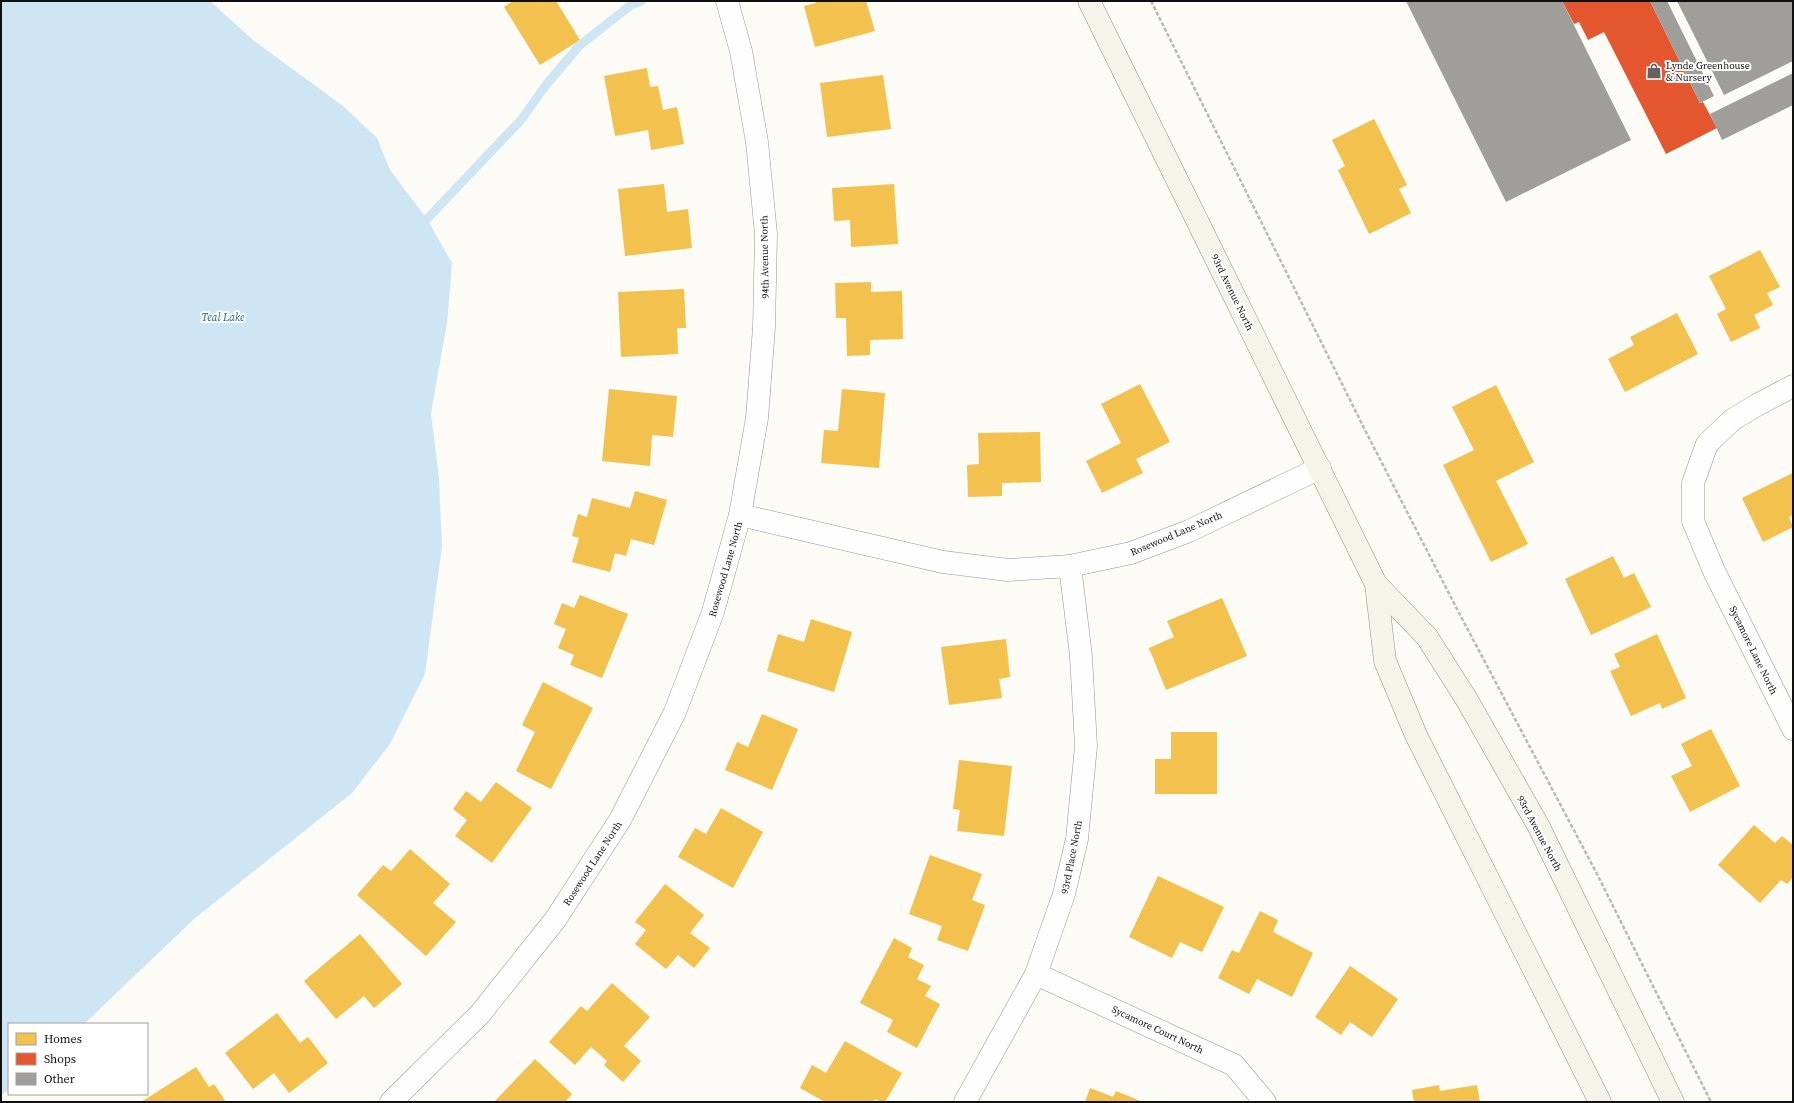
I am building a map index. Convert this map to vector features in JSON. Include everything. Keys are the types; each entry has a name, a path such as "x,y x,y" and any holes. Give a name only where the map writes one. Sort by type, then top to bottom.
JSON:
{"street":[{"name":"94th Avenue North","path":"727,1 741,51 757,142 766,234 764,328 757,418 740,514"},
{"name":"93rd Avenue North","path":"1089,1 1376,584 1427,637 1474,713 1539,827 1673,1102"},
{"name":"Sycamore Lane North","path":"1793,386 1732,420 1707,444 1693,483 1694,521 1714,571 1793,729"},
{"name":"Rosewood Lane North","path":"391,1102 484,1008 555,920 620,820 675,712 712,612 740,514 943,562 1008,570 1070,566 1131,553 1189,531 1320,468"},
{"name":"93rd Place North","path":"965,1102 1036,974 1064,894 1076,839 1086,746 1082,671 1070,566"},
{"name":"93rd Avenue North","path":"1376,584 1385,661 1416,735 1600,1102"},
{"name":"Sycamore Court North","path":"1036,974 1234,1065 1266,1102"}],"path":[{"path":"1151,1 1366,432 1461,618 1596,872 1711,1102"}],"water":[{"name":"Teal Lake","path":"1,1 210,1 253,40 343,106 377,138 390,170 427,219 452,263 447,323 431,413 439,479 442,546 425,674 390,744 352,793 194,919 85,1023 8,1023 8,1091 1,1095"}],"building: Homes":[{"path":"513,1 556,1 580,40 540,65 504,7"},
{"path":"816,1 866,1 875,31 815,47 804,6 816,3"},
{"path":"647,68 650,87 658,86 663,110 677,107 684,144 651,150 648,130 615,136 604,76"},
{"path":"883,75 891,129 827,137 820,83"},
{"path":"1374,119 1407,185 1399,189 1411,213 1369,234 1338,170 1345,166 1332,140"},
{"path":"664,184 667,212 688,209 692,248 625,256 618,189"},
{"path":"894,184 898,244 851,247 850,220 834,221 832,188"},
{"path":"1760,250 1780,287 1767,293 1773,305 1754,315 1760,328 1731,342 1717,314 1726,309 1709,276"},
{"path":"871,282 871,292 902,291 903,339 870,340 870,355 847,356 846,318 836,318 835,283"},
{"path":"684,289 686,328 677,328 678,354 621,357 618,292"},
{"path":"1677,313 1698,354 1625,392 1608,359 1634,345 1630,337"},
{"path":"1140,384 1170,442 1136,459 1143,473 1102,493 1086,461 1121,443 1101,404"},
{"path":"1496,385 1534,462 1496,481 1528,544 1491,562 1443,465 1474,450 1452,407"},
{"path":"609,389 677,396 673,437 652,435 650,466 602,461"},
{"path":"842,389 885,393 879,468 821,463 824,430 838,431"},
{"path":"1040,432 1041,482 1002,483 1002,496 968,497 967,465 979,464 978,433"},
{"path":"1793,473 1793,515 1789,517 1793,527 1763,542 1742,498"},
{"path":"635,491 667,500 654,545 631,539 626,556 615,553 610,572 572,562 579,538 572,536 578,514 587,517 592,498 630,508"},
{"path":"1613,556 1624,578 1634,573 1651,607 1591,635 1565,579"},
{"path":"580,595 628,614 602,678 570,665 574,655 558,648 566,629 554,624 562,603 574,608"},
{"path":"1222,598 1247,656 1166,690 1149,648 1174,637 1167,621"},
{"path":"811,619 852,632 834,692 767,671 778,634 804,642"},
{"path":"1657,634 1686,698 1662,709 1660,703 1631,716 1610,671 1620,667 1614,654"},
{"path":"1006,639 1010,677 999,679 1002,698 949,705 941,647"},
{"path":"543,682 593,708 551,789 516,771 535,732 522,725"},
{"path":"762,714 798,729 772,790 725,770 737,742 748,747"},
{"path":"1711,729 1740,786 1690,812 1671,776 1692,766 1681,744"},
{"path":"1171,732 1217,732 1217,794 1155,794 1155,759 1171,759"},
{"path":"959,760 1012,766 1004,836 957,831 960,810 953,809"},
{"path":"496,782 532,808 492,863 455,836 467,820 453,809 466,791 481,802"},
{"path":"721,808 763,832 733,888 678,857 695,828 706,834"},
{"path":"1754,825 1775,843 1782,836 1793,845 1793,877 1787,884 1781,880 1760,903 1718,865"},
{"path":"410,849 450,884 433,903 456,922 426,956 357,895 383,865 391,871"},
{"path":"930,855 982,874 972,900 985,905 968,951 937,940 942,926 909,914"},
{"path":"1158,876 1224,907 1202,952 1180,942 1172,958 1129,937"},
{"path":"665,884 704,915 690,933 710,948 694,968 678,955 666,969 635,944 646,930 635,922"},
{"path":"1260,911 1278,920 1273,932 1313,953 1292,997 1257,979 1249,994 1218,978 1232,950 1239,953"},
{"path":"360,934 402,984 374,1008 364,996 336,1019 304,981"},
{"path":"894,938 912,948 908,957 924,965 917,979 931,986 925,996 940,1004 917,1048 887,1032 893,1020 860,1003"},
{"path":"1350,966 1398,999 1372,1037 1350,1022 1341,1035 1315,1017"},
{"path":"612,983 650,1017 624,1046 641,1061 623,1082 604,1065 607,1061 591,1047 575,1065 549,1042 581,1006 587,1011"},
{"path":"277,1013 300,1043 308,1037 328,1063 289,1093 274,1073 253,1089 225,1053"},
{"path":"845,1041 902,1073 885,1102 875,1099 874,1102 825,1102 800,1088 812,1065 826,1073"},
{"path":"535,1059 572,1094 565,1102 494,1102"},
{"path":"196,1067 209,1087 214,1084 226,1102 141,1102"},
{"path":"1439,1085 1440,1091 1477,1085 1480,1102 1414,1102 1412,1090"},
{"path":"1090,1088 1113,1097 1116,1091 1143,1102 1085,1102"}],"building: Shops":[{"name":"Lynde Greenhouse & Nursery","path":"1562,1 1650,1 1700,103 1703,102 1717,128 1666,154 1604,32 1588,40 1579,22 1574,24"}],"building: Other":[{"path":"1406,1 1562,1 1631,140 1506,202"},
{"path":"1650,1 1667,1 1714,96 1700,103"},
{"path":"1677,1 1793,1 1793,61 1724,95"},
{"path":"1793,73 1793,105 1722,140 1710,114"}],"waterway":[{"path":"427,219 521,120 546,85 579,46 631,5 641,1"}],"place":[{"name":"Lynde Greenhouse & Nursery","path":"1654,71"}]}
